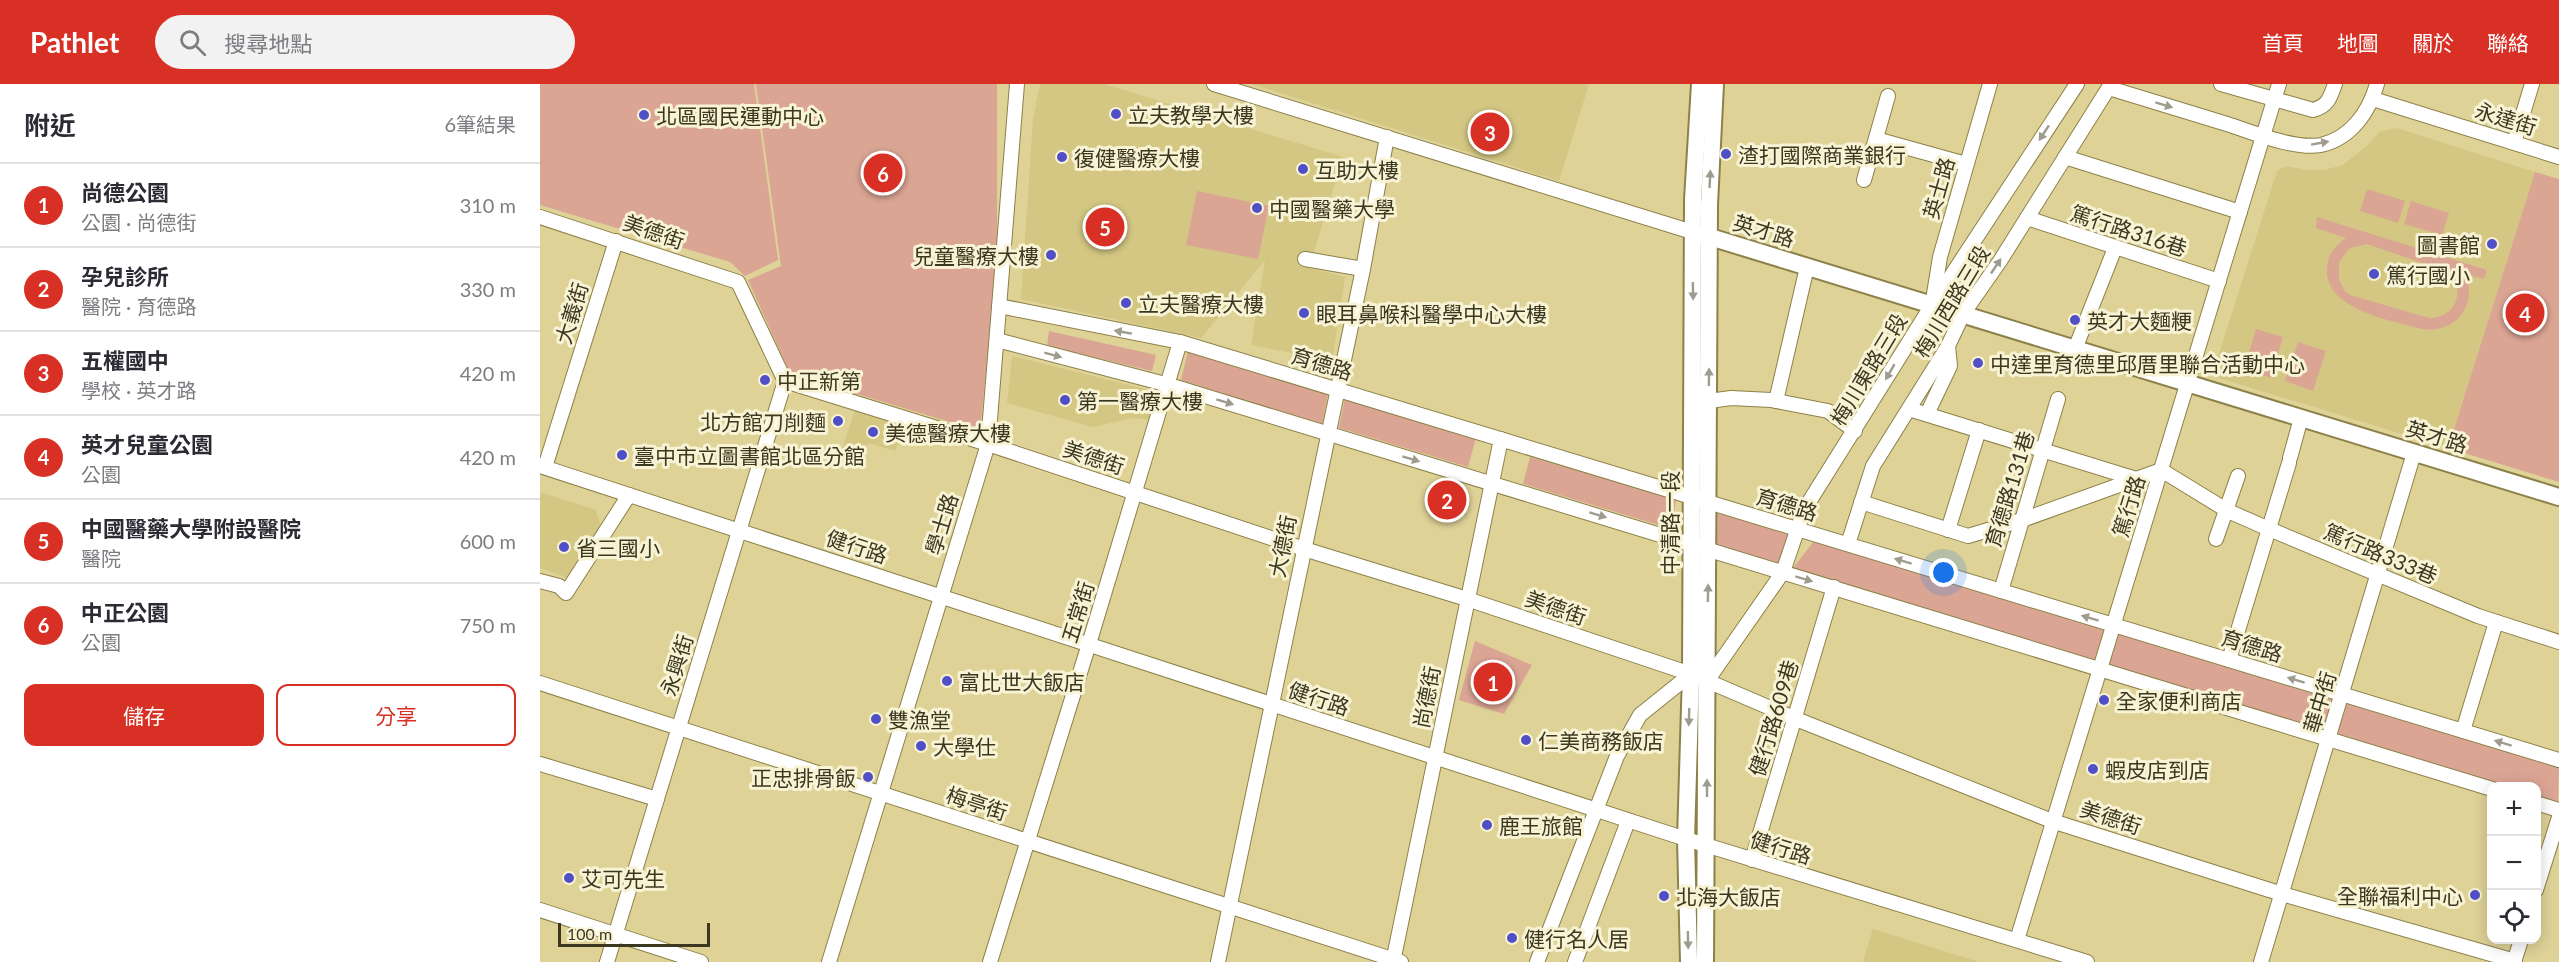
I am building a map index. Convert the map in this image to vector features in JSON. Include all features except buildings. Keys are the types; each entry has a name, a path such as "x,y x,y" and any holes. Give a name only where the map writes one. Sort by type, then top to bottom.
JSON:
{"main road":[{"name":"中清路一段","path":"1689,962 1686,839 1691,674 1693,200 1701,84"},
{"name":"中清路一段","path":"1705,962 1710,237 1715,84"},
{"name":"英才路","path":"1710,237 2559,497"}],"street":[{"name":"學士路","path":"829,962 988,444 1017,84"},
{"name":"英才路","path":"1214,84 1710,237"},
{"name":"英士路","path":"1932,305 1940,257 1990,84"},
{"name":"梅川東路三段","path":"1707,681 1783,572 1804,510 1856,431 1932,305 2076,84"},
{"path":"2222,84 2305,109 2324,107 2330,99 2335,84"},
{"name":"篤行路","path":"2017,940 2279,84"},
{"name":"梅川西路三段","path":"1848,544 1873,466 1948,346 1963,314 2027,218 2109,85 2262,135 2303,145 2320,145 2332,141 2355,127 2373,99 2377,84"},
{"path":"2514,143 2532,84"},
{"path":"1864,180 1888,96"},
{"name":"永達街","path":"2373,99 2559,157"},
{"name":"大德街","path":"1218,962 1363,269 1387,137"},
{"path":"1876,139 1966,164"},
{"path":"2065,157 2240,212"},
{"name":"美德街","path":"540,216 738,282 785,381 988,444 1691,674 2052,820 2282,894 2514,962"},
{"name":"篤行路316巷","path":"2027,218 2218,281"},
{"name":"大義街","path":"542,466 616,241"},
{"path":"2075,349 2115,248"},
{"path":"1305,259 1363,269"},
{"path":"1776,401 1807,267"},
{"name":"育德路","path":"999,306 1180,342 2559,760"},
{"path":"997,340 1169,385 2487,787"},
{"name":"五常街","path":"990,962 1136,493 1180,342"},
{"path":"1927,414 1950,366 1948,346"},
{"name":"永興街","path":"607,962 785,381"},
{"path":"1709,401 1731,398 1776,401 1828,411 1856,431"},
{"name":"育德路131巷","path":"2001,591 2058,399"},
{"path":"1909,409 2136,479"},
{"path":"2229,660 2301,418"},
{"path":"1948,530 1979,430"},
{"name":"尚德街","path":"1396,961 1501,439"},
{"name":"華中街","path":"2261,962 2414,453"},
{"name":"健行路","path":"542,466 1707,846 2087,962"},
{"path":"1861,502 1968,536 2022,520 2161,470"},
{"name":"篤行路333巷","path":"2161,470 2228,511 2269,529 2478,616 2559,642"},
{"path":"2216,539 2228,511 2238,476"},
{"path":"540,580 559,586 566,593 629,495"},
{"name":"健行路609巷","path":"1752,860 1834,587"},
{"path":"2463,731 2496,622"},
{"path":"1538,962 1617,756 1640,715 1691,674"},
{"name":"梅亭街","path":"540,683 1396,961"},
{"path":"540,764 657,799"},
{"path":"2541,805 2559,810"},
{"path":"2541,874 2559,817"},
{"path":"1575,962 1628,820"},
{"path":"540,910 701,962"},
{"path":"2514,962 2519,944"}],"shaded area":[{"path":"540,84 754,84 778,260 745,276 730,262 540,205"},
{"path":"756,84 997,84 997,263 980,431 790,374 748,280 781,266"},
{"path":"1040,84 1104,84 1343,157 1309,268 1345,277 1332,361 1251,345 1265,260 1201,338 1021,299 1033,119"},
{"path":"1252,84 1589,84 1559,181"},
{"name":"篤行國小","path":"2397,128 2535,172 2448,448 2212,376 2277,171 2286,166 2306,170 2324,170 2343,165 2370,143 2379,132"},
{"path":"2535,172 2559,179 2559,482 2448,448"},
{"path":"2367,189 2405,201 2398,223 2360,211"},
{"path":"1197,191 1269,206 1258,259 1186,245"},
{"path":"2411,201 2449,213 2442,235 2404,224"},
{"path":"2317,217 2487,270 2484,279 2466,274 2469,297 2466,307 2454,322 2445,327 2422,329 2362,311 2336,294 2329,282 2327,263 2333,251 2346,238 2316,228","holes":["2367,244 2448,272 2457,287 2455,302 2446,313 2429,318 2350,295 2339,280 2339,262 2350,248"]},
{"path":"2256,329 2283,337 2271,378 2244,369"},
{"path":"1049,331 1156,355 1152,371 1047,346"},
{"path":"2298,342 2326,351 2313,391 2285,381"},
{"path":"1188,351 1328,394 1322,425 1181,380"},
{"path":"1012,356 1157,392 1151,420 1133,418 1092,427 1007,403"},
{"path":"1345,398 1476,438 1468,467 1339,428"},
{"name":"美德醫療大樓","path":"856,407 905,423 895,451 868,443 864,456 842,449"},
{"path":"1530,457 1676,499 1672,529 1523,484"},
{"name":"省三國小","path":"540,492 596,510 601,527 567,578 540,568"},
{"path":"1715,510 1789,533 1780,564 1715,544"},
{"path":"1814,541 2109,627 2098,664 1793,568"},
{"path":"2118,629 2336,696 2325,733 2106,666"},
{"path":"1475,641 1532,665 1504,714 1459,700"},
{"path":"2345,698 2559,763 2558,804 2541,798 2541,782 2488,782 2334,736"},
{"path":"1873,929 1979,962 1863,962"}],"place":[{"name":"立夫教學大樓","path":"1116,114"},
{"name":"北區國民運動中心","path":"644,115"},
{"name":"五權國中","path":"1490,132"},
{"name":"渣打國際商業銀行","path":"1726,154"},
{"name":"復健醫療大樓","path":"1062,157"},
{"name":"互助大樓","path":"1303,169"},
{"name":"中正公園","path":"883,173"},
{"name":"中國醫藥大學","path":"1257,208"},
{"name":"中國醫藥大學附設醫院","path":"1105,227"},
{"name":"圖書館","path":"2492,244"},
{"name":"兒童醫療大樓","path":"1051,255"},
{"name":"篤行國小","path":"2374,274"},
{"name":"立夫醫療大樓","path":"1126,303"},
{"name":"眼耳鼻喉科醫學中心大樓","path":"1304,313"},
{"name":"英才兒童公園","path":"2525,313"},
{"name":"英才大麵粳","path":"2075,320"},
{"name":"中達里育德里邱厝里聯合活動中心","path":"1978,363"},
{"name":"中正新第","path":"765,380"},
{"name":"第一醫療大樓","path":"1065,400"},
{"name":"北方館刀削麵","path":"838,421"},
{"name":"美德醫療大樓","path":"873,432"},
{"name":"臺中市立圖書館北區分館","path":"622,455"},
{"name":"孕兒診所","path":"1447,500"},
{"name":"省三國小","path":"564,547"},
{"name":"富比世大飯店","path":"947,681"},
{"name":"尚德公園","path":"1493,682"},
{"name":"全家便利商店","path":"2104,700"},
{"name":"雙漁堂","path":"876,719"},
{"name":"仁美商務飯店","path":"1526,740"},
{"name":"大學仕","path":"921,746"},
{"name":"蝦皮店到店","path":"2093,769"},
{"name":"正忠排骨飯","path":"868,777"},
{"name":"鹿王旅館","path":"1487,825"},
{"name":"艾可先生","path":"569,878"},
{"name":"全聯福利中心","path":"2475,895"},
{"name":"北海大飯店","path":"1664,896"},
{"name":"健行名人居","path":"1512,938"}]}
